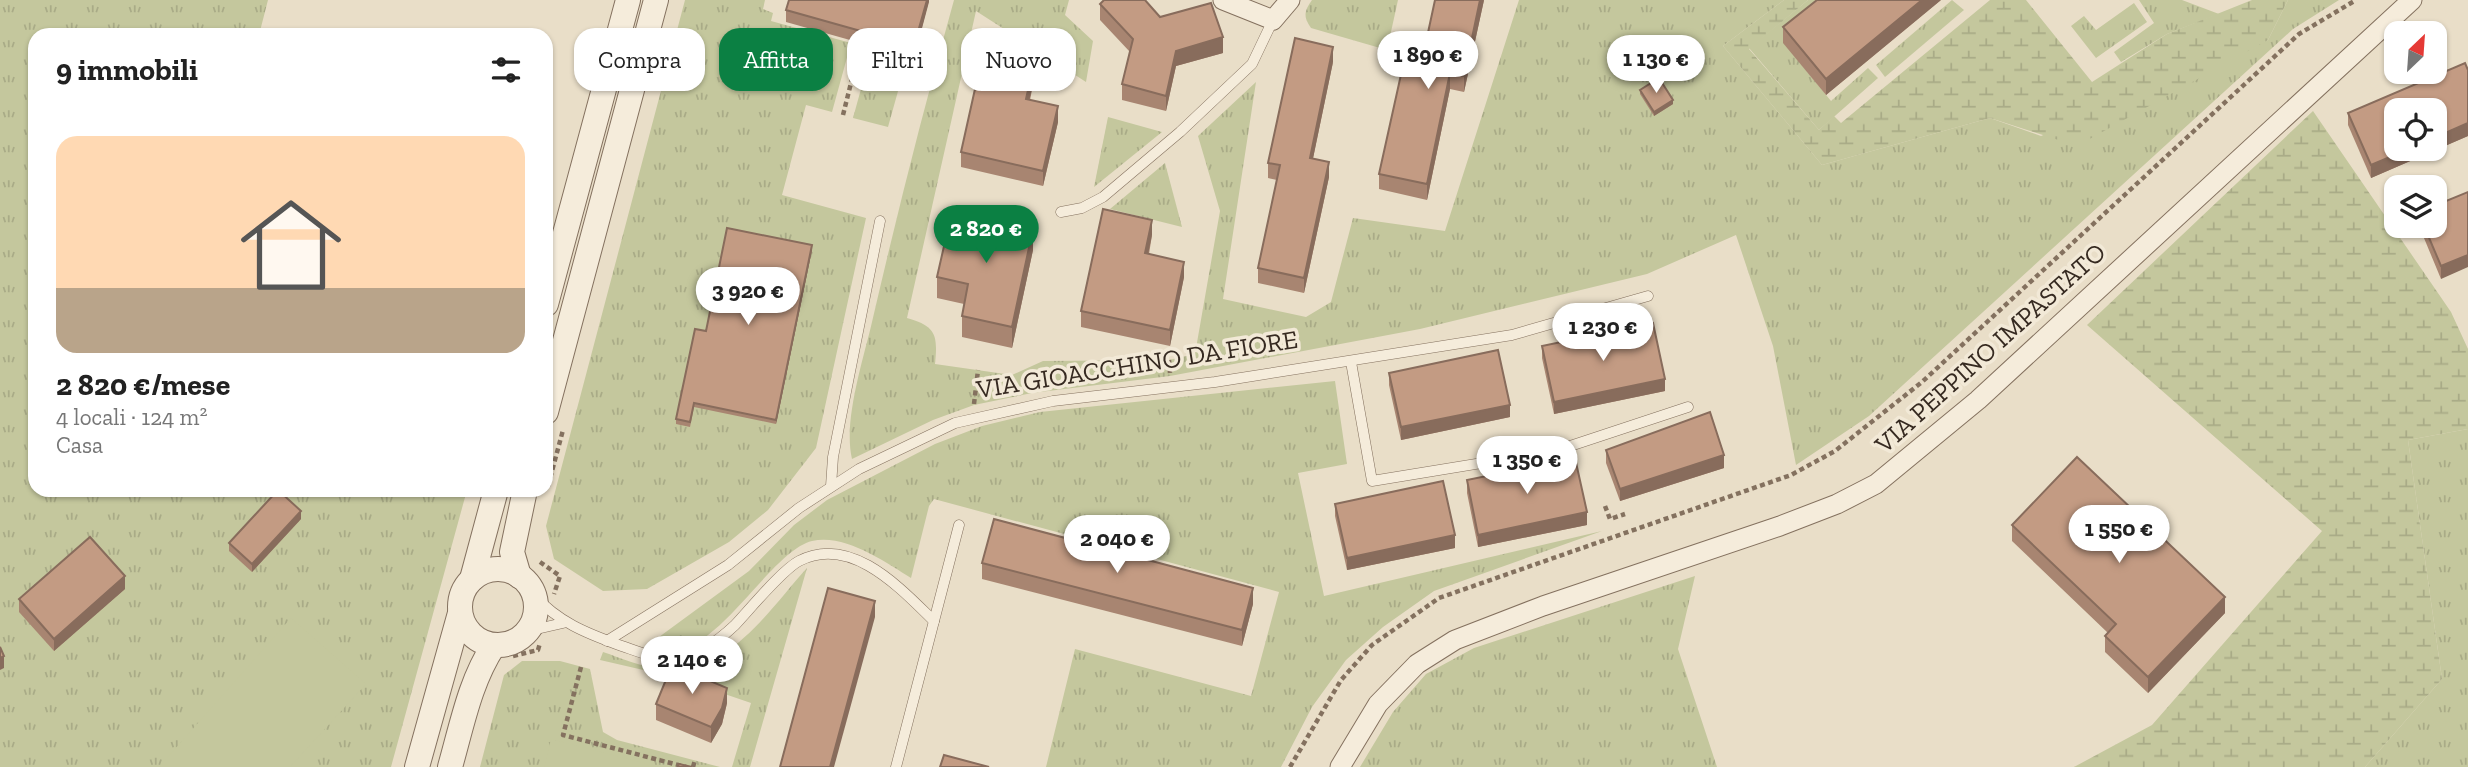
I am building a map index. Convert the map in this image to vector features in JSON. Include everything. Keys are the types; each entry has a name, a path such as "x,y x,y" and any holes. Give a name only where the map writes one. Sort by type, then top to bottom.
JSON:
{"street":[{"path":"553,278 628,0"},
{"path":"553,386 656,0"},
{"path":"1223,0 1273,20 1290,0"},
{"name":"VIA PEPPINO IMPASTATO","path":"1340,767 1378,704 1418,664 1455,640 1544,606 1837,505 1876,484 1978,400 2413,0"},
{"path":"417,767 460,613 460,600 472,579 494,497"},
{"path":"450,767 481,664 536,628 536,608 512,552 524,497"},
{"path":"472,579 495,569 526,585"},
{"path":"460,613 472,635 501,652"}],"lane":[{"path":"1061,212 1082,208 1103,197 1180,132 1252,64 1273,20"},
{"path":"831,486 833,457 880,221"},
{"name":"VIA GIOACCHINO DA FIORE","path":"607,641 727,565 831,486 859,469 955,423 984,414 1053,401 1351,362 1512,335 1648,296"},
{"path":"1351,362 1372,481 1555,451 1688,407"},
{"path":"896,767 959,525"},
{"path":"526,585 564,622 651,656 676,659 701,651 726,634 797,561 822,553 854,558 880,572 934,621"},
{"path":"536,628 564,622"}],"path":[{"path":"1290,767 1341,680 1372,645 1439,598 1791,475 1866,428 1933,372 2299,34 2356,0"},
{"path":"843,115 849,91"},
{"path":"1169,360 1170,376"},
{"path":"974,405 978,370"},
{"path":"1605,506 1610,519 1625,514"},
{"path":"501,652 538,650 536,628"},
{"path":"581,667 563,735 687,767"},
{"path":"693,767 695,760"}],"green space":[{"path":"0,0 268,0 261,28 28,28 28,497 465,497 391,767 0,767"},
{"path":"685,0 765,0 763,9 773,13 771,21 796,28 719,28 719,91 833,91 833,38 847,42 847,58 832,112 806,105 782,195 866,218 816,448 768,510 729,542 647,589 603,591 554,559 546,526 661,91 705,91 705,28 678,28"},
{"path":"954,0 1069,0 1065,15 1093,41 1086,82 1076,76 1076,28 1002,28 976,11 972,28 961,28 961,78 907,318 924,324 933,333 936,346 935,364 1012,375 1043,361 1169,360 1195,354 1220,211 1198,136 1256,82 1223,299 1306,317 1331,302 1353,218 1445,231 1519,0 1784,0 1723,46 1822,165 1990,118 2041,136 2268,40 2288,0 2339,0 2293,29 1869,416 1796,465 1773,346 1736,235 1647,274 1420,329 1170,376 1032,393 974,405 933,420 852,459 850,427 855,391 911,161 930,91 947,91 947,28"},
{"path":"1312,0 1398,0 1387,50 1311,28 1306,14"},
{"path":"1784,0 1808,0 1749,49 1819,130 1834,116 1841,123 1990,0 2026,0 2092,82 2167,34 2252,0 2288,0 2268,40 2077,146 1990,118 1822,165 1723,46"},
{"path":"1808,0 1836,0 1784,43 1831,101 1868,68 1878,78 1819,130 1749,48"},
{"path":"1952,0 1964,10 1885,77 1876,65"},
{"path":"2139,0 2182,0 2219,14 2167,34 2121,62 2114,52 2154,23"},
{"path":"2134,3 2147,22 2096,58 2071,26 2084,16 2096,30"},
{"path":"860,91 898,91 888,127 853,118"},
{"path":"2313,111 2384,214 2384,238 2400,238 2451,312 2468,349 2468,429 2408,440 2442,679 2365,767 2074,767 2152,725 2322,531 2087,325"},
{"path":"1108,117 1162,132 1094,187"},
{"path":"1165,163 1182,227 1110,209"},
{"path":"1335,381 1347,464 1298,473 1324,596 1602,531 1434,591 1383,627 1346,660 1312,707 1281,767 1046,767 1075,649 1251,696 1279,592 934,499 929,506 911,578 851,545 837,541 812,541 795,550 776,566 737,608 697,642 677,649 658,645 659,637 749,571 794,525 827,500 935,444 982,426 1040,412"},
{"path":"2468,429 2468,767 2365,767 2442,679 2408,440"},
{"path":"807,568 750,767 732,767 751,703 678,678 600,660 603,652 661,669 685,669 706,663 744,638"},
{"path":"1695,576 1678,649 1717,767 1360,767 1393,712 1426,674 1474,648"},
{"path":"291,618 366,684 290,767 159,767"},
{"path":"522,661 560,661 590,669 603,732 617,740 720,767 480,767 504,675"},
{"path":"551,739 659,767 544,767"}],"building":[{"path":"789,0 927,0 919,28 850,28 786,10"},
{"path":"1104,0 1145,0 1160,17 1211,3 1223,37 1176,51 1166,96 1122,84 1133,39 1100,4"},
{"path":"1435,0 1480,0 1464,76 1450,73 1427,184 1379,174 1406,52 1423,56"},
{"path":"1817,0 1922,0 1826,79 1783,27"},
{"path":"1295,38 1333,47 1310,158 1329,162 1304,278 1258,268 1280,165 1268,163"},
{"path":"2465,63 2468,70 2468,123 2447,132 2447,98 2384,98 2384,160 2371,165 2348,113 2416,84 2447,84 2447,71"},
{"path":"1659,78 1673,100 1654,112 1640,90"},
{"path":"975,91 1028,91 1026,99 1058,106 1043,171 961,152"},
{"path":"2468,192 2468,255 2441,266 2429,238 2447,238 2447,201"},
{"path":"1103,209 1152,220 1145,253 1184,262 1170,330 1081,311"},
{"path":"952,211 1033,229 1012,327 962,316 968,284 937,277"},
{"path":"727,228 812,245 776,420 694,403 690,422 676,419 695,329 706,331"},
{"path":"1653,323 1665,379 1554,402 1542,346"},
{"path":"1498,350 1510,405 1401,427 1389,373"},
{"path":"1710,412 1724,455 1620,489 1606,450"},
{"path":"2077,457 2225,597 2148,677 2105,636 2116,624 2012,525"},
{"path":"1575,458 1587,512 1478,535 1467,480"},
{"path":"1443,481 1455,535 1347,558 1335,504"},
{"path":"272,497 286,497 301,511 252,564 229,543"},
{"path":"994,519 1253,588 1242,630 982,563"},
{"path":"90,537 125,576 54,639 19,599"},
{"path":"828,588 875,601 830,767 780,767"},
{"path":"672,665 727,688 722,708 711,727 656,704"},
{"path":"944,755 989,767 940,767"}]}
